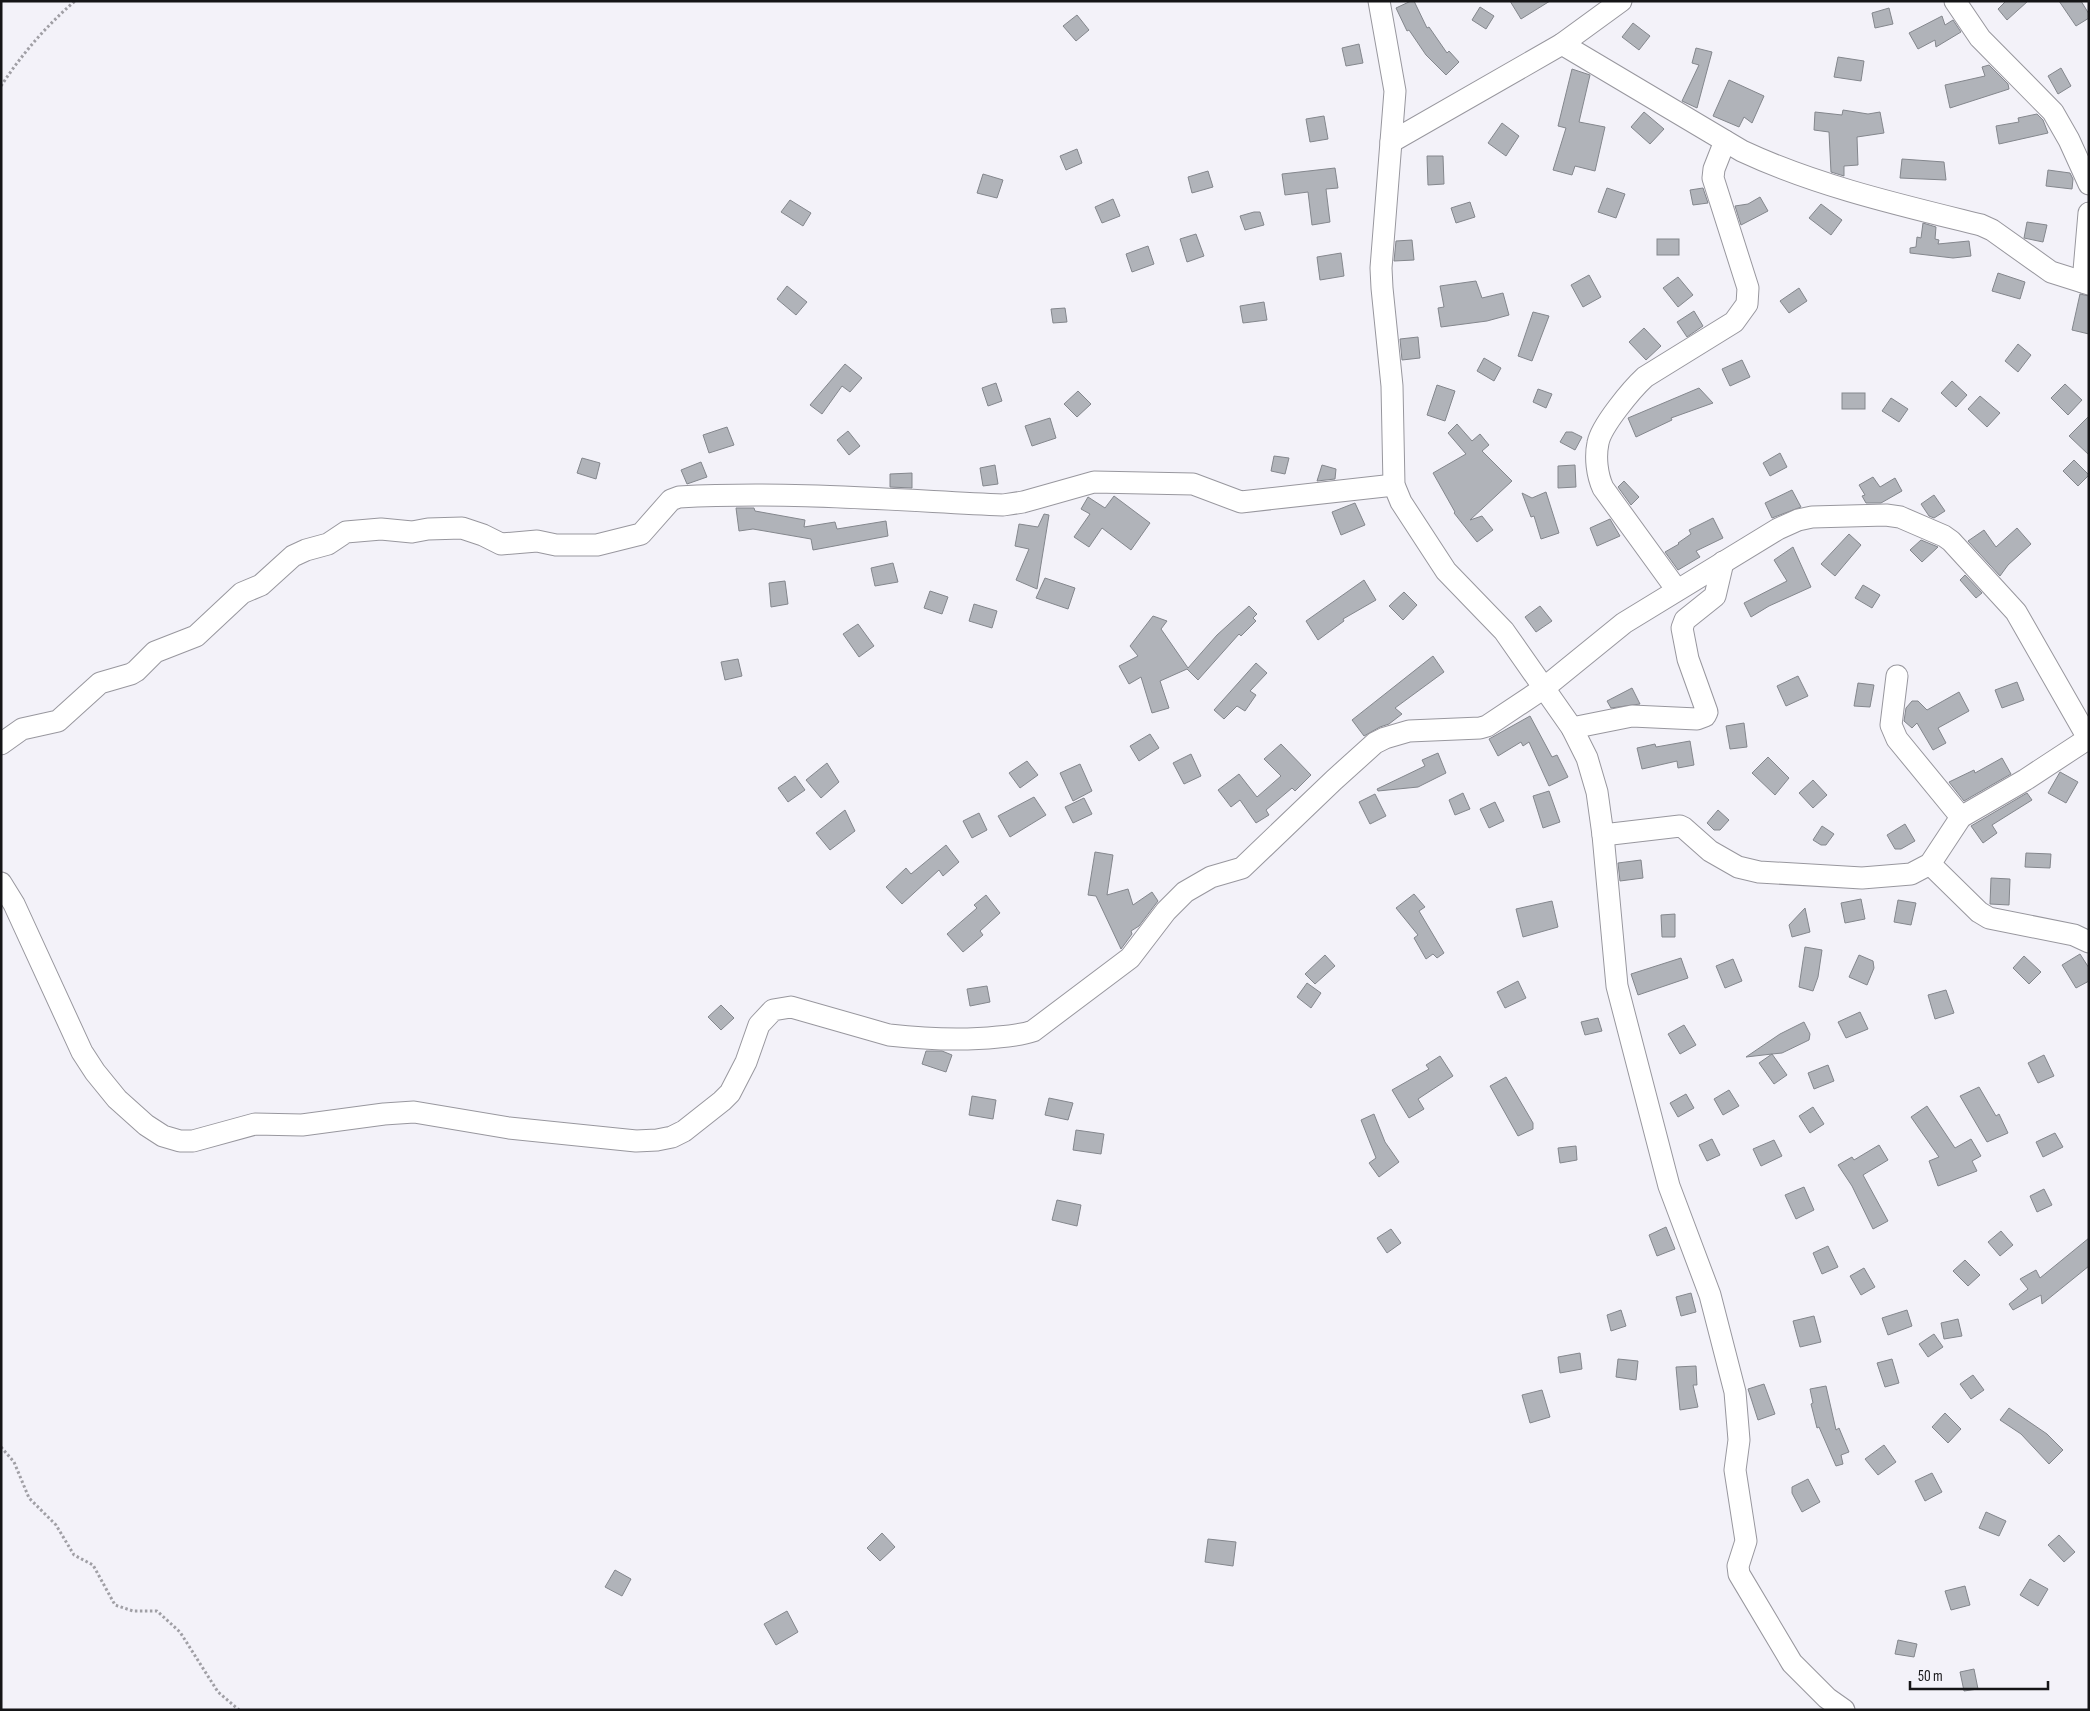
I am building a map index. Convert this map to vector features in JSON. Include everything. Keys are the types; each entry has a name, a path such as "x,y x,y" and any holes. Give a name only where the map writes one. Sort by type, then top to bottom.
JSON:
{"street":[{"path":"1379,1 1395,91 1382,288 1392,386 1394,485 1401,502 1446,571 1500,626 1572,728 1587,758 1597,792 1603,835 1617,986 1669,1186 1710,1295 1734,1392 1738,1440 1735,1470 1746,1536 1738,1566 1739,1574 1792,1663 1827,1698 1844,1710"},
{"path":"1391,142 1562,44 1621,1"},
{"path":"1955,1 1980,38 2053,112 2069,140 2089,184"},
{"path":"1562,44 1725,141 1770,164 1902,205 1980,225 1992,230 2051,272 2086,283 2089,213"},
{"path":"1677,590 1603,488 1598,477 1598,443 1602,432 1634,387 1645,377 1734,322 1746,304 1748,288 1714,178 1714,169 1725,141"},
{"path":"1,744 22,729 58,721 100,683 131,674 155,652 196,636 242,593 261,585 293,556 306,550 322,547 350,531 381,529 412,532 428,529 462,528 506,545 537,541 556,544 597,545 641,534 671,500 679,497 736,494 816,495 1003,505 1023,502 1086,482 1094,482 1193,484 1241,502 1394,485"},
{"path":"1,883 14,904 82,1052 95,1072 117,1099 146,1125 164,1136 180,1141 193,1141 255,1124 302,1125 414,1112 508,1128 636,1141 657,1140 672,1137 684,1131 730,1093 746,1062 760,1025 773,1010 791,1007 901,1037 967,1040 1020,1035 1033,1031 1130,958 1166,911 1185,892 1211,877 1242,868 1375,743 1385,738 1409,732 1487,726 1544,688 1624,623 1778,529 1798,520 1812,518 1900,517 1944,536 1951,541 2016,612 2089,738 2025,780 1961,817 1930,864 1911,874 1875,878 1760,872 1738,868 1710,851 1680,826 1603,835"},
{"path":"1572,728 1632,716 1697,719 1705,716 1707,712 1688,659 1682,628 1685,620 1715,596 1723,562"},
{"path":"1897,676 1891,725 1897,738 1961,817"},
{"path":"1930,864 1979,912 1989,918 2074,935 2089,942"}],"path":[{"path":"1,86 17,62 52,20 75,1"},
{"path":"1,1447 14,1462 29,1498 56,1525 74,1555 93,1565 115,1606 133,1611 157,1611 180,1632 218,1692 239,1710"}],"building":[{"path":"1414,1 1427,28 1429,27 1447,53 1449,51 1459,62 1446,75 1426,55 1409,30 1407,31 1396,8"},
{"path":"1510,1 1550,1 1521,19"},
{"path":"2006,1 2028,1 2007,20 1998,9"},
{"path":"2059,1 2081,1 2089,14 2089,18 2076,26"},
{"path":"1480,7 1494,16 1486,29 1472,20"},
{"path":"1889,8 1893,24 1875,28 1872,13"},
{"path":"1077,15 1089,30 1076,41 1063,26"},
{"path":"1942,16 1945,25 1953,20 1961,32 1936,47 1935,40 1918,49 1909,33"},
{"path":"1633,23 1650,36 1639,50 1622,37"},
{"path":"1359,44 1363,63 1346,66 1342,48"},
{"path":"1696,48 1712,52 1697,108 1682,101 1699,65 1692,63"},
{"path":"1838,57 1864,61 1861,81 1834,77"},
{"path":"1989,65 2008,84 2009,89 1950,108 1945,85 1985,76 1982,67"},
{"path":"2061,68 2071,86 2058,94 2048,76"},
{"path":"1572,69 1590,75 1579,122 1605,127 1595,171 1575,166 1572,175 1553,170 1566,128 1558,126"},
{"path":"1729,80 1764,96 1752,123 1744,117 1739,127 1713,116"},
{"path":"1843,110 1868,114 1880,112 1884,133 1857,137 1858,165 1844,166 1844,176 1831,172 1829,132 1814,130 1815,112 1842,115"},
{"path":"1644,112 1664,129 1650,144 1631,127"},
{"path":"2037,114 2043,120 2048,133 1999,144 1996,126 2019,122 2018,118"},
{"path":"1324,116 1328,139 1310,142 1306,119"},
{"path":"1502,123 1519,136 1506,156 1488,143"},
{"path":"1077,149 1082,163 1066,170 1060,156"},
{"path":"1427,156 1443,156 1444,184 1428,185"},
{"path":"1902,159 1944,162 1946,180 1900,178"},
{"path":"1335,168 1338,188 1326,189 1330,222 1312,225 1308,192 1285,195 1282,174"},
{"path":"2048,170 2070,173 2073,179 2072,189 2046,186"},
{"path":"1208,171 1213,187 1192,193 1188,177"},
{"path":"983,174 1003,180 997,198 977,193"},
{"path":"1607,188 1625,194 1616,218 1598,212"},
{"path":"1703,188 1708,203 1693,205 1690,190"},
{"path":"1760,197 1768,211 1741,225 1735,206 1748,204"},
{"path":"1113,199 1120,216 1102,223 1095,207"},
{"path":"790,200 811,213 803,226 781,212"},
{"path":"1470,202 1475,217 1456,223 1451,208"},
{"path":"1821,204 1842,220 1831,235 1809,218"},
{"path":"1260,212 1264,225 1245,230 1240,216"},
{"path":"2027,222 2047,225 2043,242 2024,238"},
{"path":"1923,223 1936,227 1935,239 1939,240 1938,244 1969,241 1971,256 1953,258 1910,253 1910,248 1916,247 1917,237 1921,238"},
{"path":"1196,234 1204,256 1187,262 1180,239"},
{"path":"1657,239 1679,239 1679,255 1657,255"},
{"path":"1412,240 1414,260 1394,261 1396,241"},
{"path":"1148,246 1154,264 1132,272 1126,254"},
{"path":"1341,253 1344,276 1320,280 1317,257"},
{"path":"1998,273 2025,282 2020,299 1992,291"},
{"path":"1589,275 1601,297 1583,307 1571,285"},
{"path":"1678,277 1693,295 1678,307 1663,288"},
{"path":"1476,281 1482,298 1503,293 1509,315 1487,321 1441,327 1438,308 1444,307 1440,286"},
{"path":"787,286 807,302 796,315 777,299"},
{"path":"1799,288 1807,301 1789,313 1780,301"},
{"path":"2080,294 2089,296 2089,334 2072,330"},
{"path":"1264,302 1267,320 1243,323 1240,306"},
{"path":"1065,308 1067,322 1053,323 1051,309"},
{"path":"1694,311 1703,326 1687,337 1677,322"},
{"path":"1533,312 1549,316 1532,361 1518,356"},
{"path":"1644,328 1661,346 1646,360 1629,342"},
{"path":"1418,337 1420,358 1402,360 1400,339"},
{"path":"2018,344 2031,355 2018,372 2005,361"},
{"path":"1484,358 1501,368 1494,381 1477,371"},
{"path":"1742,360 1750,377 1730,386 1722,369"},
{"path":"845,364 862,378 850,392 842,386 822,414 810,405"},
{"path":"1952,381 1967,395 1956,407 1941,393"},
{"path":"996,383 1002,401 988,406 982,388"},
{"path":"2065,384 2082,400 2068,415 2051,398"},
{"path":"1437,385 1455,391 1445,421 1427,415"},
{"path":"1699,388 1713,403 1671,418 1672,420 1636,437 1628,418"},
{"path":"1538,389 1552,394 1546,408 1533,402"},
{"path":"1078,391 1091,404 1077,417 1064,404"},
{"path":"1842,393 1865,393 1865,409 1842,409"},
{"path":"1980,396 2000,413 1987,427 1968,409"},
{"path":"1891,398 1908,409 1899,422 1882,411"},
{"path":"2089,416 2089,455 2069,436"},
{"path":"1050,418 1056,438 1032,446 1025,426"},
{"path":"1457,424 1472,441 1480,434 1489,445 1482,451 1512,481 1470,520 1482,516 1493,530 1477,542 1454,513 1433,473 1466,454 1448,433"},
{"path":"727,427 734,445 709,453 703,435"},
{"path":"848,431 860,446 849,455 837,440"},
{"path":"1566,432 1572,432 1582,437 1575,450 1560,442"},
{"path":"1780,453 1787,467 1770,476 1763,463"},
{"path":"1274,456 1289,458 1285,474 1271,471"},
{"path":"582,458 600,463 596,479 577,473"},
{"path":"2074,460 2089,475 2078,486 2063,471"},
{"path":"701,462 707,477 687,484 681,470"},
{"path":"995,465 998,484 983,486 980,468"},
{"path":"1322,465 1336,469 1335,479 1317,481"},
{"path":"1575,465 1576,487 1558,488 1558,466"},
{"path":"912,473 912,488 890,487 890,474"},
{"path":"1873,477 1880,487 1895,478 1902,491 1881,503 1866,503 1862,496 1865,495 1859,485"},
{"path":"1624,481 1639,497 1631,505 1618,487"},
{"path":"1792,490 1801,507 1772,518 1765,503"},
{"path":"1546,492 1559,533 1541,539 1534,516 1531,517 1522,493 1532,498"},
{"path":"1934,495 1945,511 1934,518 1929,516 1921,504"},
{"path":"1114,496 1150,523 1131,550 1102,528 1089,547 1074,537 1090,514 1081,509 1088,497 1105,508"},
{"path":"1355,503 1365,525 1341,535 1332,512"},
{"path":"736,508 754,508 755,511 805,520 804,527 835,522 837,529 886,521 888,536 813,550 811,539 753,529 739,531"},
{"path":"1044,514 1049,515 1037,589 1016,580 1029,549 1015,546 1019,524 1038,527"},
{"path":"1713,518 1723,538 1696,551 1700,557 1678,570 1665,552 1691,534 1689,530"},
{"path":"1610,519 1620,536 1597,546 1590,528"},
{"path":"2017,528 2031,544 2008,565 2000,576 1968,541 1984,530 1996,547"},
{"path":"1849,534 1861,545 1835,576 1821,564"},
{"path":"1921,540 1938,547 1922,562 1910,550"},
{"path":"1793,547 1811,587 1769,606 1751,617 1744,603 1787,581 1774,560"},
{"path":"893,563 898,582 875,586 871,568"},
{"path":"1965,575 1982,593 1976,598 1960,580"},
{"path":"1045,578 1075,588 1068,609 1036,598"},
{"path":"1364,580 1376,600 1343,619 1344,621 1318,640 1306,621"},
{"path":"785,581 788,604 771,607 769,583"},
{"path":"1863,585 1880,595 1872,608 1855,598"},
{"path":"930,591 948,597 942,614 924,608"},
{"path":"1404,592 1417,605 1403,620 1389,606"},
{"path":"974,604 997,611 992,628 969,621"},
{"path":"1249,606 1257,614 1253,618 1256,621 1241,636 1239,634 1198,680 1187,669 1160,681 1169,708 1152,713 1141,677 1129,684 1119,666 1138,656 1130,646 1153,616 1167,621 1161,629 1188,668 1217,635"},
{"path":"1540,606 1552,621 1536,632 1525,617"},
{"path":"858,624 874,646 859,657 843,634"},
{"path":"1433,656 1444,672 1395,708 1402,714 1389,724 1364,736 1352,720"},
{"path":"738,659 742,676 725,680 721,662"},
{"path":"1256,663 1267,673 1250,691 1256,695 1245,711 1237,706 1224,719 1214,710"},
{"path":"1798,676 1808,696 1786,706 1777,686"},
{"path":"2017,682 2024,700 2002,708 1995,690"},
{"path":"1858,683 1874,685 1870,707 1854,706"},
{"path":"1632,688 1640,704 1611,708 1607,701"},
{"path":"1959,692 1969,711 1938,728 1946,743 1933,750 1917,723 1912,728 1904,721 1906,708 1912,701 1918,701 1927,710"},
{"path":"1530,716 1552,757 1557,755 1568,777 1549,786 1529,742 1523,746 1521,742 1498,756 1489,739"},
{"path":"1744,723 1747,747 1730,749 1726,726"},
{"path":"1150,734 1159,748 1139,761 1130,746"},
{"path":"1690,741 1694,765 1678,768 1677,761 1642,769 1637,748 1655,744 1656,747"},
{"path":"1281,744 1311,775 1295,791 1292,788 1266,810 1269,815 1256,823 1240,800 1231,807 1218,790 1239,774 1257,797 1281,776 1264,759"},
{"path":"1438,753 1446,773 1418,787 1378,791 1377,789 1425,766 1422,760"},
{"path":"1191,754 1201,776 1184,784 1173,763"},
{"path":"1768,757 1789,778 1775,795 1752,773"},
{"path":"2002,758 2011,774 1964,801 1949,782 1974,770 1975,773"},
{"path":"1027,761 1038,775 1020,788 1009,773"},
{"path":"827,763 839,782 821,798 806,780"},
{"path":"1080,764 1092,791 1073,801 1060,773"},
{"path":"2060,772 2078,782 2066,803 2048,793"},
{"path":"795,776 805,790 788,802 778,788"},
{"path":"1813,780 1827,795 1813,808 1799,793"},
{"path":"1549,791 1560,822 1543,828 1533,796"},
{"path":"1463,793 1470,809 1455,815 1449,800"},
{"path":"2027,793 2032,800 1992,825 1997,833 1983,843 1971,826"},
{"path":"1375,794 1386,816 1370,824 1359,802"},
{"path":"1034,797 1046,815 1010,837 998,816"},
{"path":"1084,798 1092,814 1073,823 1065,807"},
{"path":"1495,802 1504,821 1489,828 1480,809"},
{"path":"845,810 855,831 830,850 816,833"},
{"path":"1718,810 1729,820 1720,830 1714,830 1707,823"},
{"path":"979,813 987,830 972,838 963,821"},
{"path":"1905,824 1915,841 1901,849 1895,849 1887,835"},
{"path":"1822,826 1834,834 1826,845 1821,845 1813,840"},
{"path":"946,845 959,862 943,876 939,870 902,904 886,887 906,868 911,874"},
{"path":"1095,852 1113,855 1107,895 1128,889 1133,905 1152,892 1158,901 1139,926 1131,931 1132,934 1121,949 1096,896 1088,895"},
{"path":"2026,853 2051,854 2050,868 2025,867"},
{"path":"1641,860 1643,878 1620,881 1618,863"},
{"path":"1991,878 2010,879 2009,905 1990,904"},
{"path":"1414,894 1425,907 1419,911 1444,953 1437,958 1433,954 1426,959 1414,938 1418,935 1396,908"},
{"path":"986,895 1000,913 980,931 983,935 963,952 947,934 977,908 974,905"},
{"path":"1861,899 1865,919 1845,923 1841,903"},
{"path":"1898,900 1916,903 1911,925 1894,922"},
{"path":"1552,901 1558,927 1523,937 1516,909"},
{"path":"1805,908 1810,932 1792,937 1789,925"},
{"path":"1675,914 1675,937 1662,937 1661,915"},
{"path":"1805,947 1822,950 1818,977 1813,991 1799,987"},
{"path":"2080,954 2089,968 2089,981 2076,988 2062,965"},
{"path":"1325,955 1335,966 1315,984 1305,974"},
{"path":"1859,955 1873,961 1874,968 1867,985 1849,977"},
{"path":"2024,956 2041,972 2029,984 2013,968"},
{"path":"1681,958 1688,978 1638,995 1631,974"},
{"path":"1733,959 1742,981 1725,988 1716,966"},
{"path":"1518,981 1526,998 1505,1008 1497,992"},
{"path":"1307,983 1321,993 1311,1008 1297,997"},
{"path":"987,986 990,1002 970,1006 967,989"},
{"path":"1946,990 1954,1013 1935,1019 1928,995"},
{"path":"721,1005 734,1018 721,1030 708,1017"},
{"path":"1860,1012 1868,1029 1846,1038 1838,1022"},
{"path":"1598,1018 1602,1031 1585,1035 1581,1022"},
{"path":"1804,1022 1810,1034 1809,1040 1782,1053 1746,1057 1780,1034"},
{"path":"1684,1025 1696,1045 1680,1054 1668,1034"},
{"path":"926,1051 942,1051 952,1055 946,1072 922,1064"},
{"path":"1772,1054 1787,1075 1774,1084 1759,1063"},
{"path":"2044,1055 2054,1076 2038,1083 2028,1063"},
{"path":"1440,1056 1453,1076 1418,1099 1424,1109 1409,1118 1392,1090 1429,1069 1426,1065"},
{"path":"1828,1065 1834,1081 1814,1089 1808,1073"},
{"path":"1506,1077 1533,1123 1533,1129 1518,1136 1490,1086"},
{"path":"1979,1087 1996,1116 1999,1114 2008,1133 1987,1142 1960,1096"},
{"path":"1729,1090 1739,1106 1723,1115 1714,1099"},
{"path":"1686,1094 1694,1108 1678,1117 1670,1103"},
{"path":"972,1096 996,1100 993,1119 969,1115"},
{"path":"1049,1098 1073,1103 1068,1120 1045,1115"},
{"path":"1927,1106 1955,1148 1971,1139 1981,1156 1972,1161 1977,1171 1938,1186 1929,1161 1939,1157 1911,1117"},
{"path":"1813,1107 1824,1124 1810,1133 1799,1116"},
{"path":"1374,1114 1385,1142 1399,1162 1379,1177 1369,1163 1376,1158 1361,1120"},
{"path":"1076,1130 1104,1134 1101,1154 1073,1150"},
{"path":"2055,1133 2063,1147 2043,1157 2036,1142"},
{"path":"1712,1139 1720,1155 1707,1161 1699,1145"},
{"path":"1774,1140 1782,1156 1761,1166 1753,1149"},
{"path":"1879,1145 1888,1160 1863,1175 1888,1221 1873,1229 1852,1186 1838,1165 1852,1157 1854,1160"},
{"path":"1576,1146 1577,1160 1560,1163 1558,1148"},
{"path":"1804,1187 1814,1210 1796,1219 1785,1195"},
{"path":"2044,1189 2052,1205 2037,1212 2030,1196"},
{"path":"1057,1200 1081,1205 1077,1226 1052,1220"},
{"path":"1666,1227 1675,1249 1657,1256 1649,1235"},
{"path":"1391,1229 1401,1243 1387,1253 1377,1238"},
{"path":"2001,1231 2013,1245 2000,1256 1988,1242"},
{"path":"2089,1238 2089,1266 2042,1304 2041,1295 2013,1310 2009,1304 2028,1289 2020,1279 2036,1270 2040,1278"},
{"path":"1828,1246 1838,1267 1822,1274 1813,1253"},
{"path":"1965,1260 1980,1275 1968,1286 1953,1271"},
{"path":"1864,1268 1875,1287 1861,1295 1850,1276"},
{"path":"1691,1293 1696,1312 1681,1316 1676,1297"},
{"path":"1621,1310 1626,1326 1611,1331 1607,1315"},
{"path":"1907,1310 1912,1326 1888,1335 1882,1318"},
{"path":"1814,1316 1821,1342 1800,1347 1793,1321"},
{"path":"1958,1319 1962,1336 1944,1339 1941,1323"},
{"path":"1934,1334 1943,1347 1928,1357 1919,1344"},
{"path":"1580,1353 1582,1369 1560,1373 1558,1357"},
{"path":"1618,1359 1638,1361 1636,1380 1616,1377"},
{"path":"1892,1359 1899,1383 1885,1387 1877,1363"},
{"path":"1696,1366 1697,1385 1693,1385 1698,1407 1680,1410 1676,1367"},
{"path":"1973,1375 1984,1390 1971,1399 1960,1384"},
{"path":"1764,1384 1775,1414 1758,1420 1748,1389"},
{"path":"1826,1386 1836,1430 1839,1428 1849,1452 1841,1455 1843,1464 1836,1466 1819,1427 1817,1428 1811,1404 1813,1403 1810,1389"},
{"path":"1542,1390 1550,1417 1530,1423 1522,1395"},
{"path":"2009,1408 2047,1434 2063,1450 2049,1464 2021,1434 2000,1420"},
{"path":"1945,1413 1961,1429 1948,1443 1932,1427"},
{"path":"1884,1445 1896,1462 1878,1475 1865,1459"},
{"path":"1932,1473 1942,1492 1925,1501 1915,1481"},
{"path":"1808,1479 1820,1502 1802,1512 1792,1493 1792,1487"},
{"path":"1986,1512 2006,1521 1999,1536 1979,1528"},
{"path":"882,1533 895,1547 880,1561 867,1548"},
{"path":"2059,1535 2075,1552 2064,1562 2048,1545"},
{"path":"1208,1539 1236,1542 1233,1566 1205,1562"},
{"path":"615,1570 631,1579 622,1596 605,1587"},
{"path":"2030,1579 2048,1589 2038,1606 2020,1595"},
{"path":"1965,1586 1970,1605 1951,1610 1945,1591"},
{"path":"787,1611 798,1632 776,1645 764,1624"},
{"path":"1898,1640 1917,1644 1914,1657 1895,1654"},
{"path":"1974,1669 1978,1689 1964,1691 1960,1672"}]}
